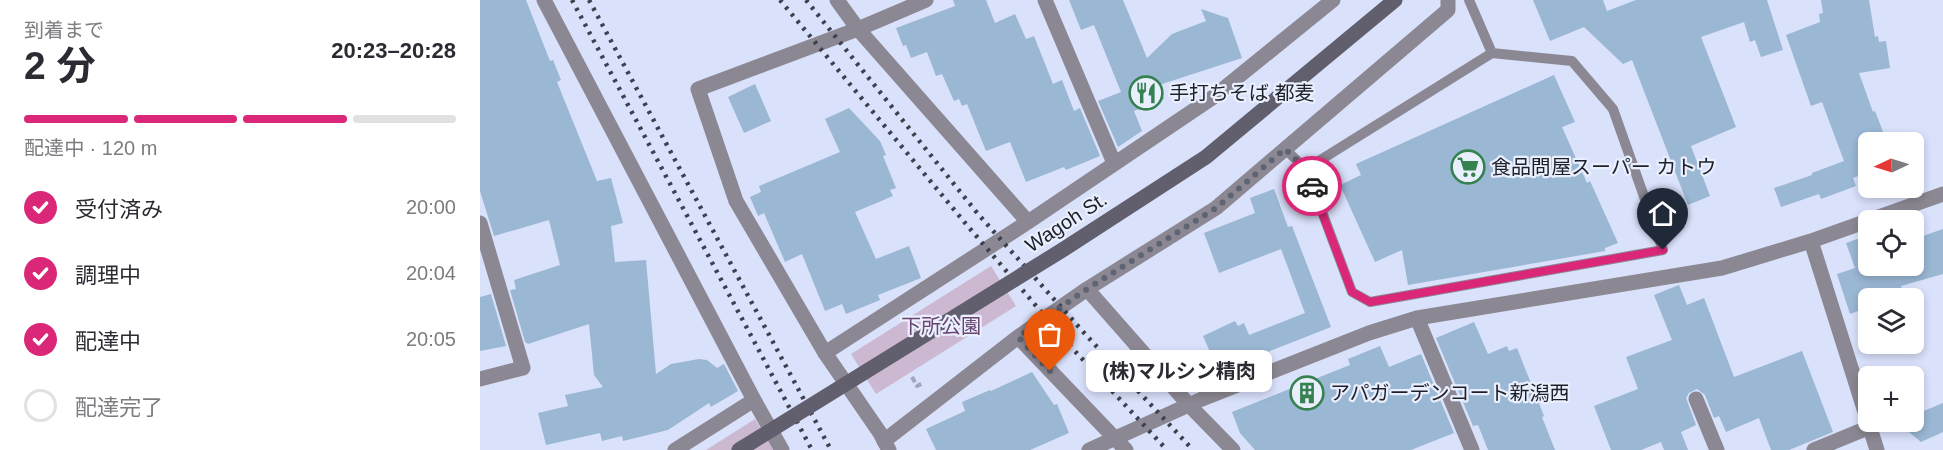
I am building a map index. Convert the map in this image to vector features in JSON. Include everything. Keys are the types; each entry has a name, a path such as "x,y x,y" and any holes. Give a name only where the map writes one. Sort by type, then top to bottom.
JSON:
{"main road":[{"name":"Wagoh St.","path":"739,450 1065,249 1206,158 1395,0"}],"street":[{"path":"544,0 782,450"},
{"path":"837,0 858,29 1028,222"},
{"path":"926,0 858,29 698,89 736,201 825,353 886,445 1018,337 1087,289 1216,208 1448,10 1448,0"},
{"path":"1045,0 1114,163"},
{"path":"825,353 1028,222 1212,98 1333,0"},
{"path":"1089,450 1114,446 1189,405 1369,333 1417,318 1722,268 1811,241 1943,194"},
{"path":"480,223 523,368 480,379"},
{"path":"1811,241 1858,389"},
{"path":"1087,289 1189,405 1233,450"},
{"path":"1417,318 1472,450"},
{"path":"1018,337 1114,446"},
{"path":"1695,399 1717,450"},
{"path":"675,450 754,400"},
{"path":"1814,450 1858,432"},
{"path":"1872,432 1878,450"}],"lane":[{"path":"1469,0 1492,53"},
{"path":"1285,149 1306,169 1352,292 1370,302 1663,250 1613,109 1572,61 1492,53 1306,169"}],"path":[{"path":"912,377 917,386"}],"green space":[{"name":"下所公園","path":"991,266 1016,306 876,394 851,354"},
{"path":"755,419 774,450 706,450"}],"building":[{"path":"480,0 526,0 550,61 553,60 561,80 557,82 597,181 611,178 623,223 611,226 615,262 646,260 656,374 671,364 699,359 707,360 717,368 724,364 738,391 711,407 709,403 668,430 623,441 622,436 602,441 600,433 546,445 538,413 568,406 565,395 603,387 594,375 589,324 528,344 525,342 510,290 516,289 514,280 560,265 549,220 494,236 480,191"},
{"path":"953,0 986,0 995,23 1015,14 1026,39 1034,36 1053,84 1062,80 1074,111 1080,108 1100,156 1066,170 1064,167 1026,182 1010,142 986,151 967,104 962,106 959,99 954,101 942,74 936,76 927,52 911,58 896,28 955,6"},
{"path":"1069,0 1123,0 1147,58 1172,34 1206,21 1201,9 1228,18 1242,58 1159,85 1164,99 1134,111 1142,131 1118,147 1098,101 1121,92 1094,25 1081,30"},
{"path":"1533,0 1603,0 1607,11 1636,0 1767,0 1783,50 1761,57 1755,40 1750,42 1744,22 1701,37 1736,127 1691,146 1710,196 1688,205 1632,60 1623,64 1584,27 1550,41"},
{"path":"1821,0 1869,0 1875,37 1878,36 1879,42 1886,41 1890,68 1859,73 1873,112 1875,111 1883,132 1858,132 1858,176 1853,178 1856,186 1821,199 1819,194 1781,207 1774,188 1844,161 1822,102 1811,106 1786,35 1820,22 1819,14 1823,13"},
{"name":"食品問屋スーパー カトウ","path":"1554,75 1575,122 1562,127 1587,183 1590,181 1618,243 1605,248 1605,251 1408,285 1402,250 1375,262 1340,185 1361,175 1356,164"},
{"path":"755,84 771,121 744,133 728,97"},
{"path":"849,108 880,141 886,155 883,156 896,188 890,190 893,196 855,212 876,259 909,246 921,278 878,295 880,300 846,314 842,304 825,311 802,254 785,262 764,213 758,216 750,197 761,192 759,186 840,152 825,119"},
{"path":"1274,189 1288,227 1292,226 1331,327 1252,358 1253,361 1220,375 1203,336 1235,321 1238,326 1244,323 1249,335 1305,313 1281,249 1219,273 1204,233 1255,213 1250,198"},
{"path":"1943,229 1943,274 1901,286 1902,288 1858,288 1858,311 1850,314 1837,274 1855,268 1846,243 1858,239 1858,276 1924,276 1924,236"},
{"path":"1679,285 1687,305 1704,298 1734,377 1802,351 1833,432 1789,450 1771,450 1759,418 1726,432 1719,416 1714,418 1705,395 1697,389 1689,393 1686,398 1696,425 1681,432 1688,450 1664,450 1661,442 1641,450 1611,450 1594,406 1638,389 1626,357 1672,340 1654,295"},
{"path":"491,294 506,346 480,351 480,297"},
{"path":"1474,322 1488,354 1507,346 1509,351 1517,348 1555,450 1488,450 1478,425 1473,426 1436,338"},
{"path":"1380,346 1389,367 1421,354 1454,433 1411,450 1255,450 1240,433 1232,412 1350,365 1348,359"},
{"path":"1032,372 1054,405 1057,404 1069,433 1030,450 936,450 926,429 965,411 962,402"},
{"path":"1943,403 1943,432 1921,442 1909,432 1924,432 1924,411"}],"railway":[{"path":"572,0 812,450"},
{"path":"589,0 831,450"},
{"path":"780,0 1073,349 1167,450"},
{"path":"806,0 978,214 1193,450"}],"way so far":[{"path":"1050,371 1018,337 1087,289 1216,208 1285,149 1306,169 1312,186"}],"place":[{"name":"手打ちそば 都麦","path":"1146,93"},
{"name":"食品問屋スーパー カトウ","path":"1468,167"},
{"name":"(株)マルシン精肉","path":"1050,371"},
{"name":"アパガーデンコート新潟西","path":"1307,393"}],"route":[{"path":"1312,186 1352,292 1370,302 1663,250"}]}
